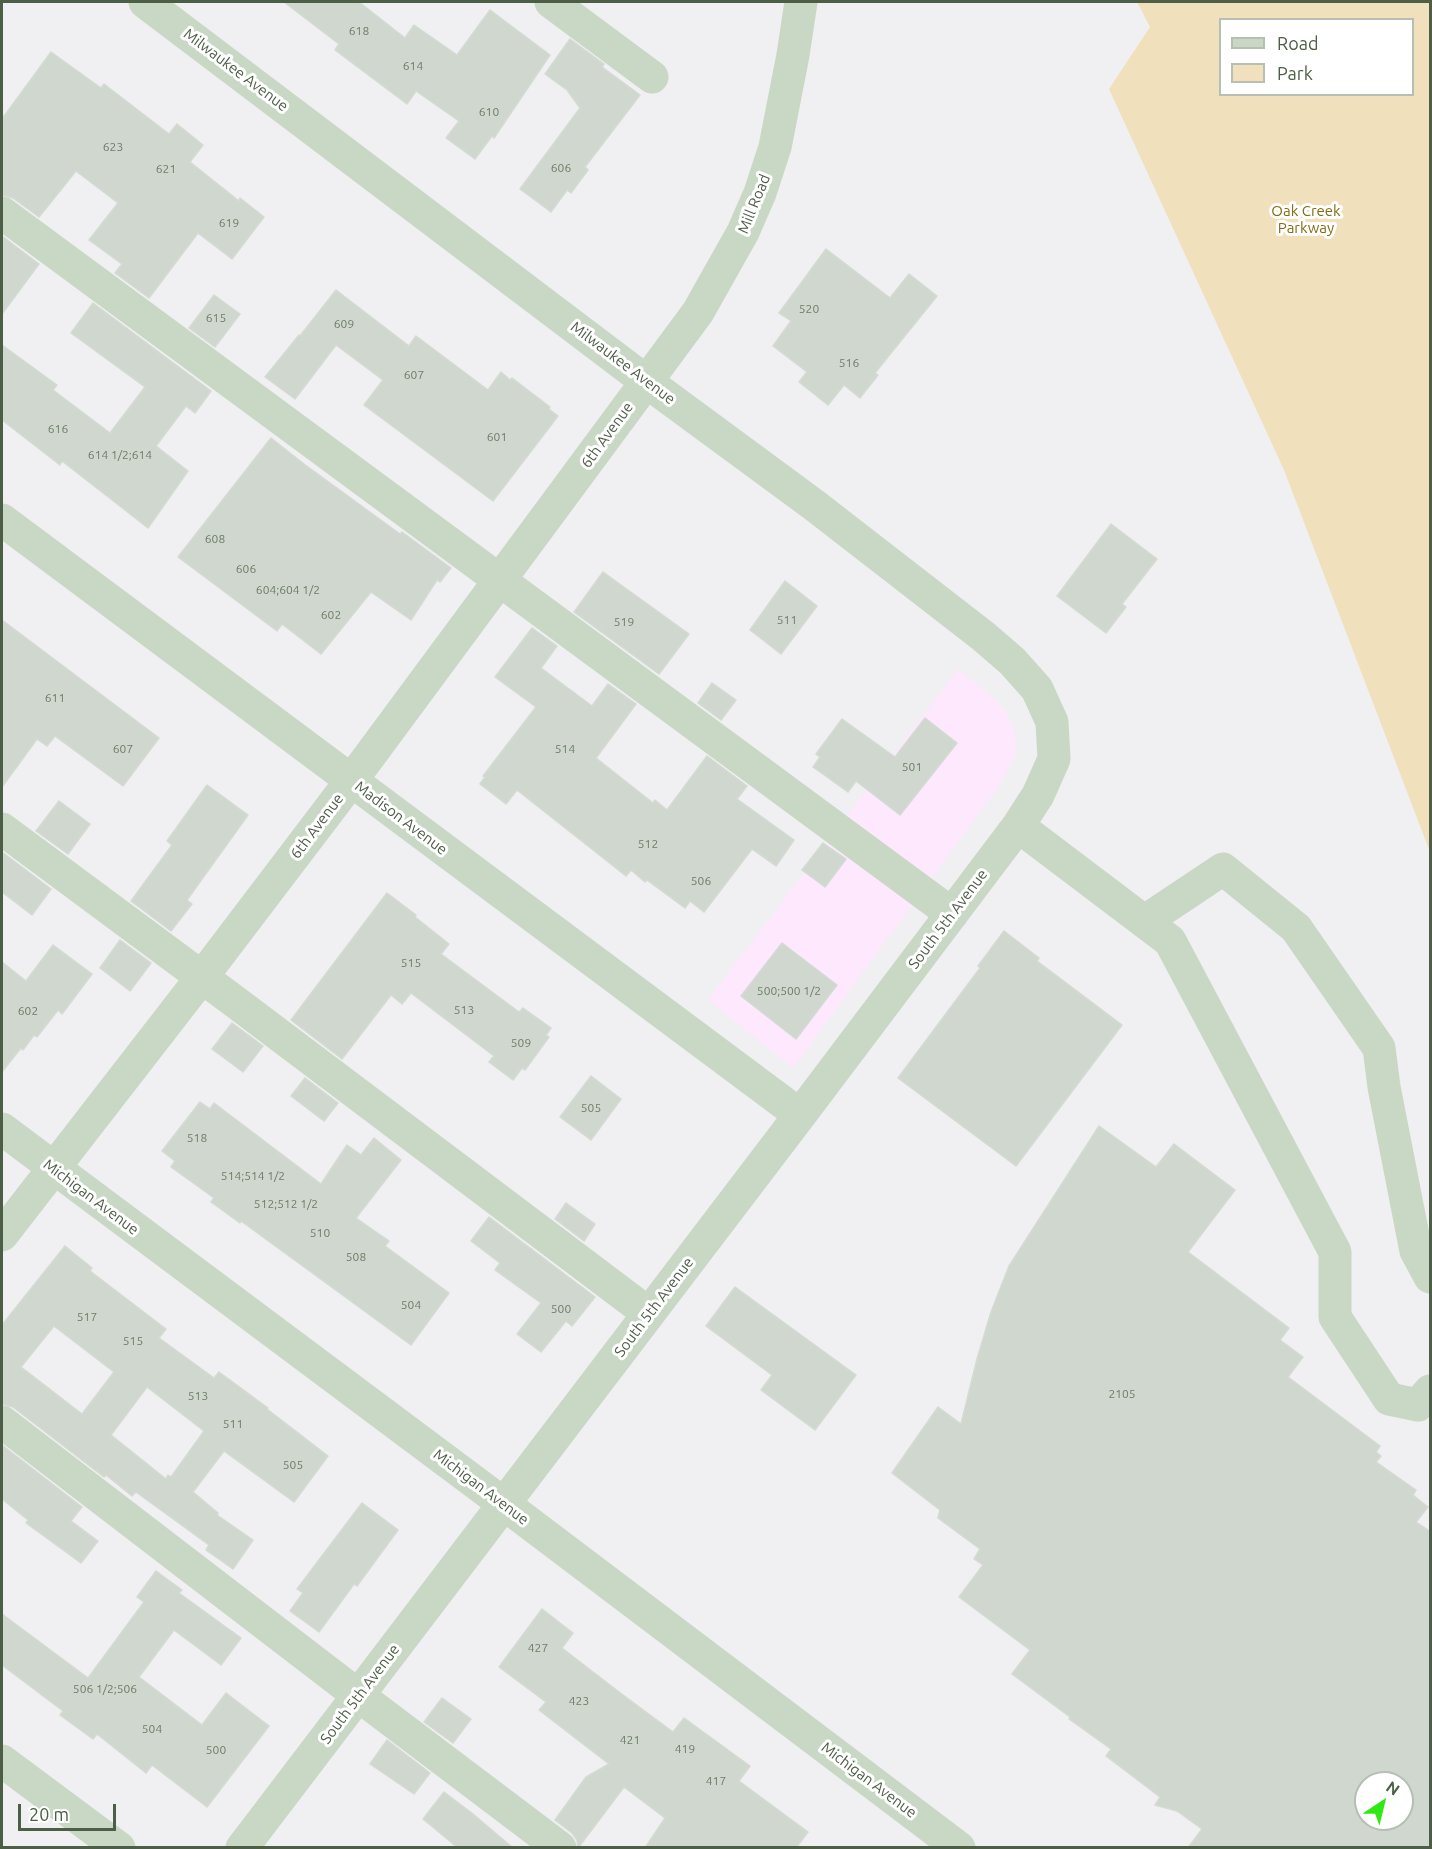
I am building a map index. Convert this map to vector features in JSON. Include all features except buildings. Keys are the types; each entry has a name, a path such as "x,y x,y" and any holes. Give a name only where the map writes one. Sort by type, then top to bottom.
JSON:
{"street":[{"name":"Milwaukee Avenue","path":"145,2 983,636 1012,661 1037,689 1052,722 1054,759"},
{"path":"551,2 652,77"},
{"name":"Mill Road","path":"647,382 698,312 743,232 760,193 775,147 801,2"},
{"path":"2,213 952,914"},
{"name":"6th Avenue","path":"2,1235 351,781 647,382"},
{"name":"Madison Avenue","path":"2,520 801,1115"},
{"name":"South 5th Avenue","path":"242,1848 801,1115 1018,826 1038,795 1054,759"},
{"path":"1018,826 1170,941 1335,1252 1335,1317 1389,1399 1418,1405 1431,1391"},
{"path":"2,830 202,977 648,1313"},
{"path":"1145,921 1223,869 1296,928 1379,1048 1384,1087 1416,1251 1431,1277"},
{"name":"Michigan Avenue","path":"2,1129 959,1848"},
{"path":"2,1422 560,1848"},
{"path":"2,1762 119,1848"}],"shaded area":[{"path":"958,669 993,698 1007,713 1015,732 1016,752 996,790 793,1068 708,1000"}],"green space":[{"name":"Oak Creek Parkway","path":"1137,2 1430,2 1430,852 1284,470 1109,89 1150,27"}]}
